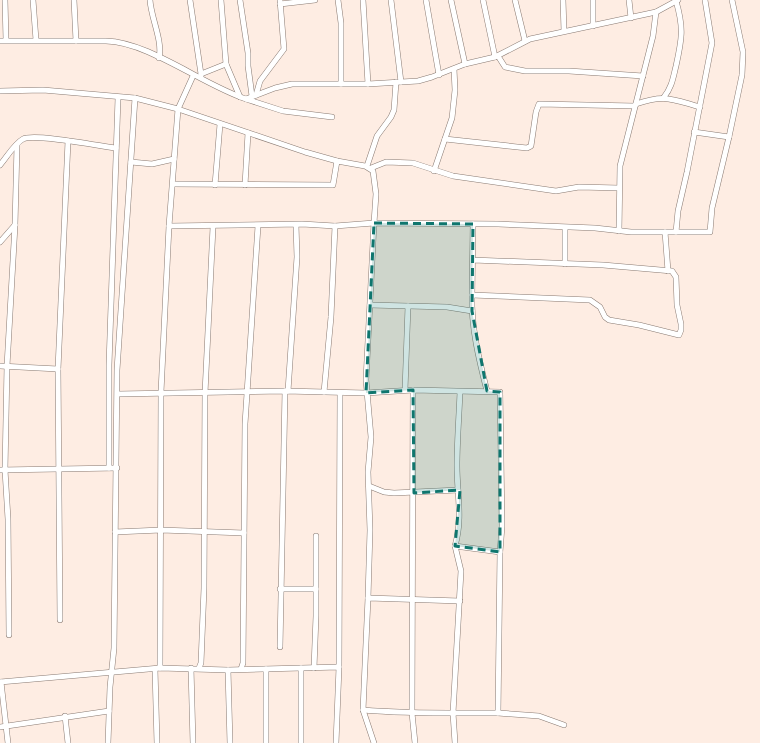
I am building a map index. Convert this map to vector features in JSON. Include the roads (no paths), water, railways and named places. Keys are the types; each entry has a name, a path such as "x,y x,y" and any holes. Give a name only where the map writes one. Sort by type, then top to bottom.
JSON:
{"street":[{"path":"5,0 3,40 115,41 159,58 193,76 201,76 226,64"},
{"path":"33,0 36,40"},
{"path":"74,0 76,41"},
{"path":"150,0 153,24 160,45 159,58"},
{"path":"190,0 201,76"},
{"path":"222,0 226,64 243,98"},
{"path":"240,0 247,48 250,89 254,96"},
{"path":"254,96 260,81 284,49 280,2 315,0"},
{"path":"338,0 341,23 341,84"},
{"path":"363,0 368,84"},
{"path":"369,167 378,136 389,121 394,110 398,82 391,0"},
{"path":"426,0 439,75"},
{"path":"451,0 465,64"},
{"path":"483,0 497,56 504,67 542,72 569,71 643,76"},
{"path":"515,0 525,41"},
{"path":"563,0 564,31"},
{"path":"592,0 593,26"},
{"path":"629,0 630,18"},
{"path":"243,98 292,84 368,84 418,81 439,75 465,64 497,56 525,41 564,31 656,12 670,2 677,0 682,41 670,90 664,98"},
{"path":"676,232 677,215 712,43 705,0"},
{"path":"169,226 335,226 374,223 473,224 619,231 710,232 712,208 742,75 743,52 732,0"},
{"path":"619,231 619,188 621,160 653,36 656,12"},
{"path":"434,171 454,106 454,69"},
{"path":"157,743 157,669 161,530 161,392 169,226 178,110 193,76"},
{"path":"201,76 243,98 283,111 332,117"},
{"path":"0,91 43,90 118,98 135,98 178,110 337,161 369,167 386,162 418,164 434,171 453,176 549,190 579,187 619,188"},
{"path":"109,468 109,365 118,98"},
{"path":"108,743 111,672 114,648 118,394 117,370 135,98"},
{"path":"445,139 527,148 531,146 536,112 539,104 635,105 652,98 664,98 700,107"},
{"path":"215,185 220,124"},
{"path":"694,132 729,137"},
{"path":"245,185 248,133"},
{"path":"0,165 23,139 28,138 116,148"},
{"path":"60,620 60,468 58,369 68,142"},
{"path":"9,635 8,519 3,470 15,225 17,145"},
{"path":"131,162 152,164 174,159"},
{"path":"173,184 333,185 337,161"},
{"path":"369,167 373,171 376,185 366,393 371,437 369,486 370,530 363,710 374,743"},
{"path":"473,224 472,311 480,364 487,391"},
{"path":"0,242 15,225"},
{"path":"280,647 280,589 287,391 297,257 296,225"},
{"path":"241,669 243,662 247,392 258,226"},
{"path":"324,392 331,317 335,226"},
{"path":"199,668 201,663 205,532 205,393 213,227"},
{"path":"565,228 565,264"},
{"path":"666,232 668,271"},
{"path":"472,295 590,300 600,307 609,320 639,325 679,335 681,330 677,305 676,278 674,272 603,265 473,260"},
{"path":"370,305 447,307 472,311"},
{"path":"405,390 408,306"},
{"path":"0,366 58,369"},
{"path":"118,394 161,392 205,393 287,391 366,393 405,390 500,392 502,526 500,552 498,713"},
{"path":"413,390 414,493 412,713 415,743"},
{"path":"455,743 453,713 461,570 455,546 458,533 457,464 460,392"},
{"path":"336,743 340,629 340,393"},
{"path":"3,470 117,468"},
{"path":"369,486 384,492 414,493 458,490"},
{"path":"116,532 161,530 244,533"},
{"path":"314,668 316,536"},
{"path":"455,546 500,552"},
{"path":"280,589 316,589"},
{"path":"368,598 460,601"},
{"path":"191,668 193,743"},
{"path":"8,743 1,682 157,669 199,668 228,670 339,668"},
{"path":"301,743 302,668"},
{"path":"266,669 266,743"},
{"path":"228,670 230,743"},
{"path":"0,727 109,710"},
{"path":"363,710 412,713 498,713 539,716 564,725"},
{"path":"65,716 68,743"}]}
